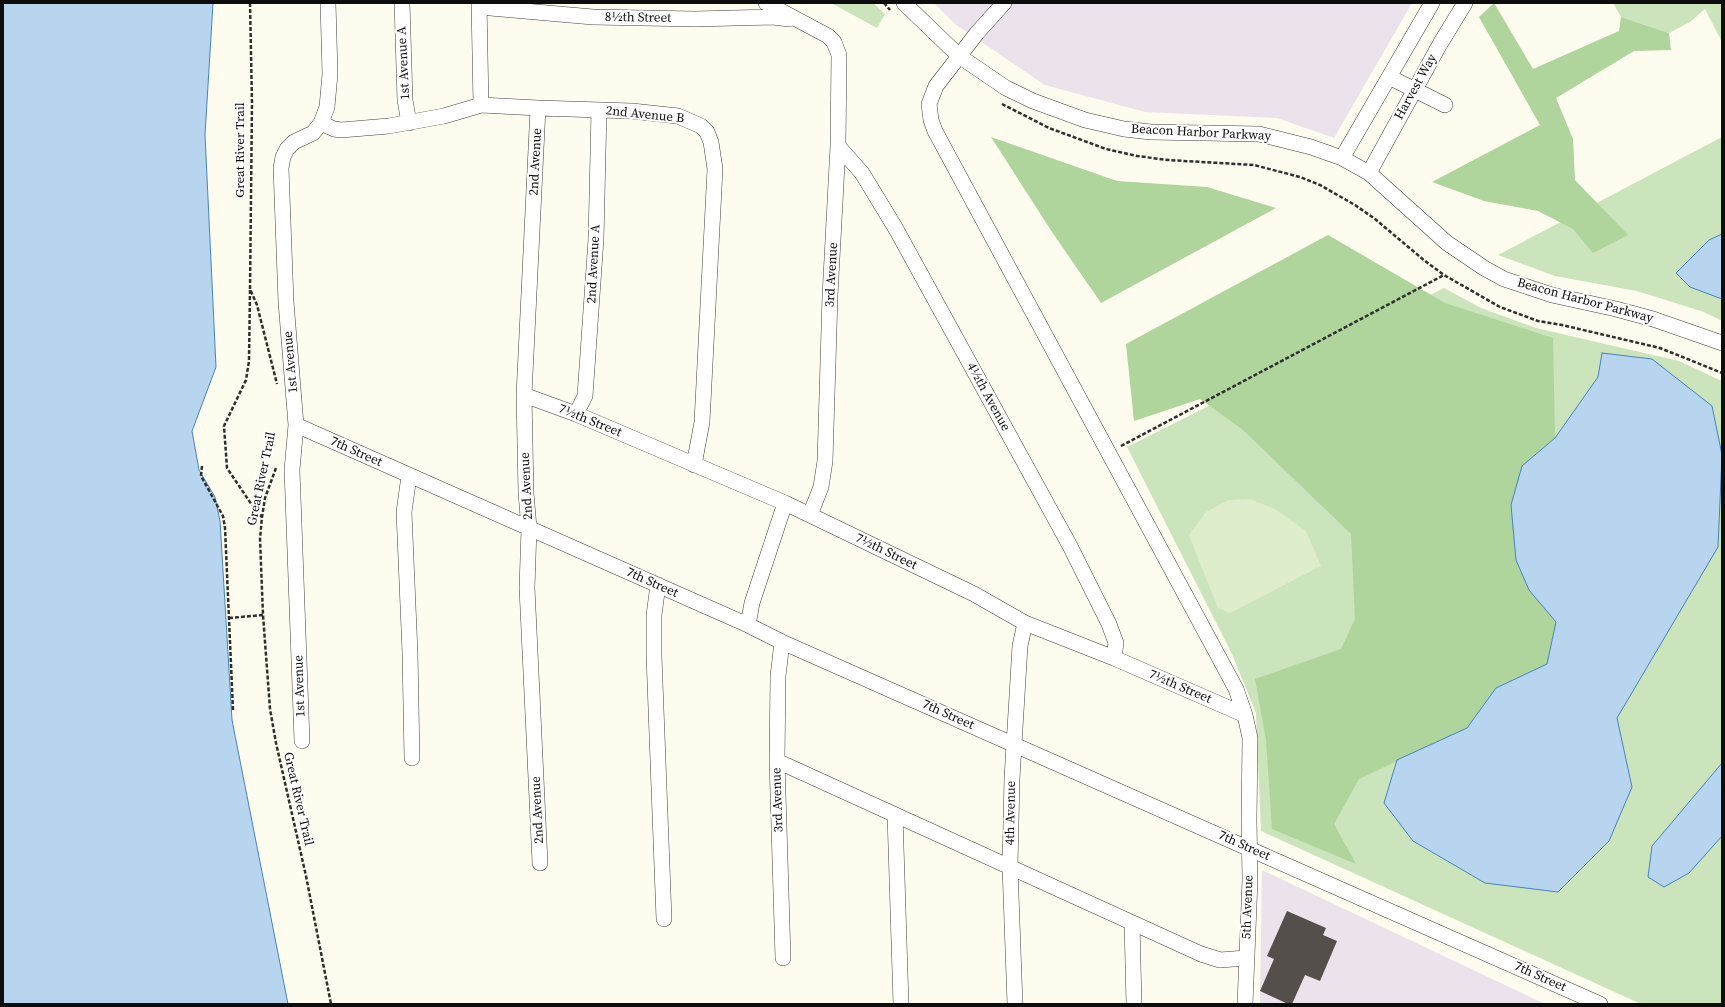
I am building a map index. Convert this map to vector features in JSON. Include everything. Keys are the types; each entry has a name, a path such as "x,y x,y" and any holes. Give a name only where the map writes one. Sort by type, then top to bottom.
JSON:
{"street":[{"name":"1st Avenue","path":"302,741 292,470 296,425 286,302 281,168 287,149 294,142 314,133 321,123 327,107 330,74 328,3"},
{"name":"1st Avenue A","path":"402,3 405,100 409,123"},
{"path":"766,3 796,20"},
{"name":"5th Avenue","path":"1004,3 936,86 929,104 931,120 935,131 1236,689 1246,715 1250,738 1250,880 1245,1004"},
{"path":"1342,158 1432,3"},
{"name":"Harvest Way","path":"1369,173 1414,90 1465,3"},
{"path":"479,5 481,104"},
{"name":"8½th Street","path":"479,5 593,17 695,19 773,17 796,20"},
{"name":"Beacon Harbor Parkway","path":"899,8 960,56 1006,88 1033,101 1085,120 1124,129 1151,132 1259,134 1311,147 1342,158 1369,173 1447,243 1484,268 1504,279 1552,295 1653,319 1722,343"},
{"name":"3rd Avenue","path":"796,20 801,20 828,36 834,42 839,54 838,146 830,296 825,461 821,487 810,515"},
{"path":"1389,77 1445,105"},
{"name":"2nd Avenue B","path":"321,123 334,129 341,130 409,123 444,116 481,104 538,108 632,111 678,116 701,126 707,132 711,142 714,169 713,224 706,314 702,422 694,465"},
{"name":"2nd Avenue","path":"538,108 524,395 526,493 529,528 527,588 540,863"},
{"name":"2nd Avenue A","path":"576,414 585,396 596,239 599,110"},
{"name":"4½th Avenue","path":"838,146 862,173 896,229 1070,546 1109,624 1116,643 1114,658"},
{"name":"7½th Street","path":"524,395 576,414 785,503 974,594 1025,623 1114,658 1246,715"},
{"name":"7th Street","path":"296,425 1600,1004"},
{"path":"409,476 404,512 410,653 412,758"},
{"path":"748,625 752,603 785,503"},
{"path":"658,585 654,615 654,656 664,919"},
{"name":"4th Avenue","path":"1015,1004 1010,867 1014,744 1020,646 1025,623"},
{"name":"3rd Avenue","path":"782,642 778,676 777,761 782,958"},
{"path":"777,761 1202,954 1220,960 1246,958"},
{"path":"895,814 901,1004"},
{"path":"1132,922 1134,1004"}],"path":[{"name":"Great River Trail","path":"250,3 252,103 250,289 257,304 278,389"},
{"path":"884,3 899,8"},
{"path":"998,102 1049,128 1106,149 1137,156 1168,160 1254,165 1300,177 1320,185 1355,205 1444,275 1500,307 1538,321 1562,325 1660,348 1722,373"},
{"path":"1109,453 1444,275"},
{"path":"250,289 249,361 246,380 224,426 227,468 258,514 262,516"},
{"path":"202,466 201,476 222,516 225,528 233,710"},
{"name":"Great River Trail","path":"276,466 265,498 260,539 263,615 270,709 276,743 306,876 331,1004"},
{"path":"229,618 263,615"}],"shaded area":[{"path":"934,3 1412,3 1334,138 1277,118 1145,112 1045,85 955,24"},
{"path":"1262,870 1545,1004 1260,1004"}],"green space":[{"path":"831,3 873,3 885,14 877,28"},
{"path":"1494,3 1533,69 1619,31 1621,17 1669,33 1671,50 1634,51 1556,98 1573,139 1575,180 1628,235 1593,253 1573,229 1538,211 1484,201 1432,182 1540,125 1479,17"},
{"path":"1613,3 1722,3 1722,42 1705,9 1690,22 1669,33 1621,17"},
{"path":"991,137 1117,181 1207,187 1276,208 1101,303 1052,232"},
{"path":"1722,137 1722,321 1704,312 1637,291 1555,276 1498,255"},
{"path":"1328,235 1445,303 1553,338 1555,438 1522,466 1529,590 1556,622 1547,664 1496,688 1467,728 1359,779 1334,824 1356,864 1272,829 1266,740 1255,679 1341,649 1355,619 1351,534 1242,429 1200,399 1134,421 1126,344"},
{"path":"1444,288 1481,308 1536,328 1679,361 1722,381 1722,1004 1641,1004 1261,831 1256,713 1232,654 1127,447"},
{"path":"1250,499 1275,509 1306,531 1321,566 1230,613 1218,608 1189,535 1206,512 1229,500"}],"water":[{"path":"3,3 213,3 205,135 216,367 192,431 199,470 215,497 220,521 232,720 288,1004 3,1004"},
{"path":"1722,234 1722,299 1690,287 1676,273 1709,240"},
{"path":"1602,353 1652,359 1712,406 1722,455 1718,547 1617,718 1632,787 1609,841 1558,892 1485,883 1413,841 1384,803 1397,760 1467,728 1496,688 1547,664 1556,622 1529,590 1516,560 1511,505 1522,466 1555,438 1598,377"},
{"path":"1722,763 1722,836 1689,873 1664,887 1648,877 1652,846"}],"building":[{"path":"1287,911 1326,928 1323,935 1337,941 1320,981 1305,975 1292,1004 1288,1004 1260,991 1274,959 1267,956"}]}
